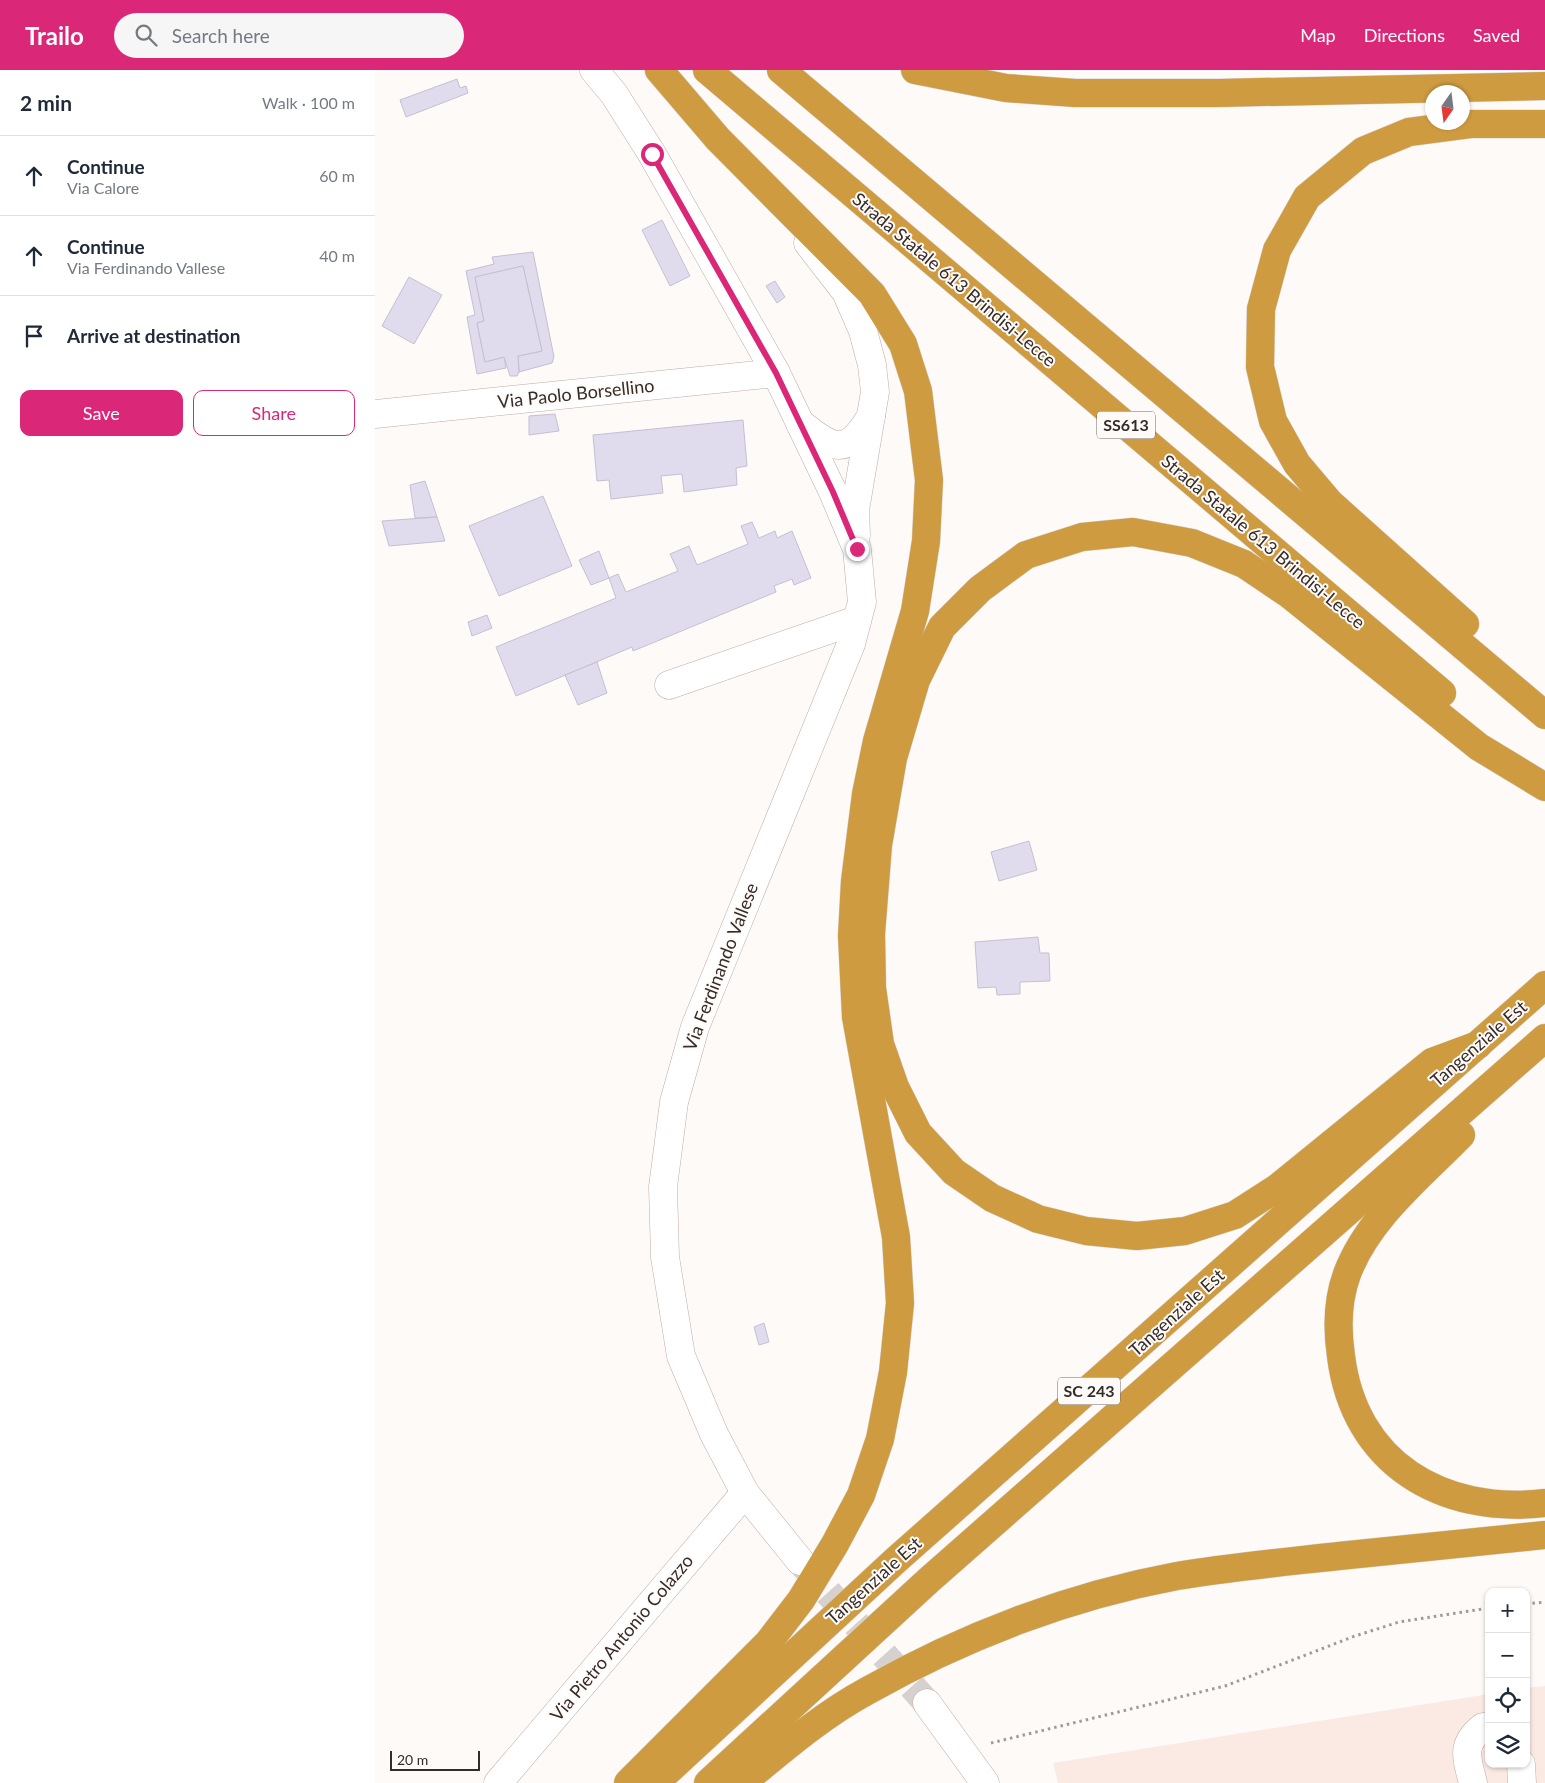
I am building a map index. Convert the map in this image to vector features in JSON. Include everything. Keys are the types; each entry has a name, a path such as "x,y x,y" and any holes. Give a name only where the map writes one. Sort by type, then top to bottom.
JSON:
{"highway":[{"path":"628,1783 768,1643 801,1600 835,1544 861,1495 880,1439 893,1372 900,1303 896,1237 856,1017 852,936 855,881 865,794 877,741 915,611 926,541 929,480 918,391 903,344 872,294 717,140 659,70"},
{"name":"Strada Statale 613 Brindisi-Lecce","path":"707,70 1545,781"},
{"name":"SS613","path":"781,70 1545,715"},
{"path":"915,70 1006,88 1075,93 1219,93 1545,86"},
{"path":"1545,124 1470,124 1409,132 1363,152 1307,197 1277,250 1261,309 1261,367 1273,421 1297,464 1329,503 1545,695"},
{"path":"1478,1044 1432,1062 1277,1188 1235,1215 1218,1221 1185,1231 1137,1236 1086,1231 1038,1219 992,1198 954,1172 918,1133 895,1087 880,1044 872,988 871,934 878,845 893,758 916,680 942,628 980,589 1026,555 1082,537 1133,532 1192,543 1244,564 1290,595 1479,747 1545,786"},
{"name":"Tangenziale Est","path":"655,1783 896,1560 1536,994"},
{"name":"Tangenziale Est","path":"708,1783 929,1580 1545,1038"},
{"path":"1502,1077 1493,1101 1389,1209 1365,1238 1347,1275 1337,1324 1343,1376 1360,1423 1390,1461 1433,1489 1476,1502 1522,1506 1545,1503"},
{"path":"742,1783 809,1728 866,1691 927,1660 1002,1626 1096,1596 1176,1576 1274,1563 1545,1535"}],"street":[{"name":"Via Ferdinando Vallese","path":"594,70 614,94 652,154 776,373 833,492 857,549 862,602 851,644 695,1027 674,1102 663,1187 665,1257 681,1356 713,1434 745,1493 800,1561"},
{"path":"757,179 847,292 863,331 872,365 875,392 855,510 857,549"},
{"name":"Via Paolo Borsellino","path":"375,414 776,373"},
{"path":"800,424 821,440 835,444 847,444 859,436 872,413"},
{"path":"669,685 857,620"},
{"name":"Via Pietro Antonio Colazzo","path":"498,1783 745,1493"},
{"path":"927,1703 985,1783"},
{"path":"1473,1783 1465,1751 1472,1735 1485,1726"},
{"path":"1521,1768 1522,1783"}],"path":[{"path":"1530,1604 1545,1602"},
{"path":"961,1750 1225,1686 1355,1636 1399,1622 1485,1609"}],"shaded area":[{"path":"1545,1686 1545,1783 1058,1783 1053,1763 1485,1695 1485,1768 1530,1768 1530,1688"}],"building":[{"path":"457,79 460,88 466,86 468,93 406,117 400,100"},
{"path":"662,220 690,276 670,286 642,230"},
{"path":"533,252 554,357 552,363 519,372 518,356 542,351 523,266 475,277 484,321 477,323 485,362 504,357 506,368 477,374 467,317 475,315 466,271 494,264 492,257"},
{"path":"523,266 542,351 518,356 519,372 517,376 510,376 504,357 485,362 477,323 484,321 475,277"},
{"path":"409,277 442,295 414,344 382,326"},
{"path":"775,281 785,297 777,303 766,286"},
{"path":"555,414 559,431 529,435 529,416"},
{"path":"743,420 747,466 736,468 737,485 684,492 682,474 661,476 663,493 611,499 609,480 597,481 593,435"},
{"path":"425,481 437,517 415,518 410,485"},
{"path":"543,496 572,566 499,596 469,526"},
{"path":"437,517 445,541 389,546 382,521"},
{"path":"752,522 759,538 775,531 777,538 792,531 811,578 794,585 792,579 774,586 776,592 633,651 632,647 516,696 496,647 616,598 609,578 618,574 626,592 678,571 670,554 689,546 697,565 748,544 741,526"},
{"path":"599,551 609,578 591,585 579,560"},
{"path":"487,615 492,628 472,636 468,622"},
{"path":"597,662 607,693 578,705 565,675"},
{"path":"1029,841 1037,870 999,881 991,852"},
{"path":"1038,937 1040,953 1049,953 1050,981 1020,982 1020,994 997,995 996,987 978,988 975,942"},
{"path":"764,1323 769,1342 759,1345 754,1327"}],"tunnel":[{"path":"800,1561 927,1703"}],"route":[{"path":"652,154 776,373 833,492 857,549"}]}
